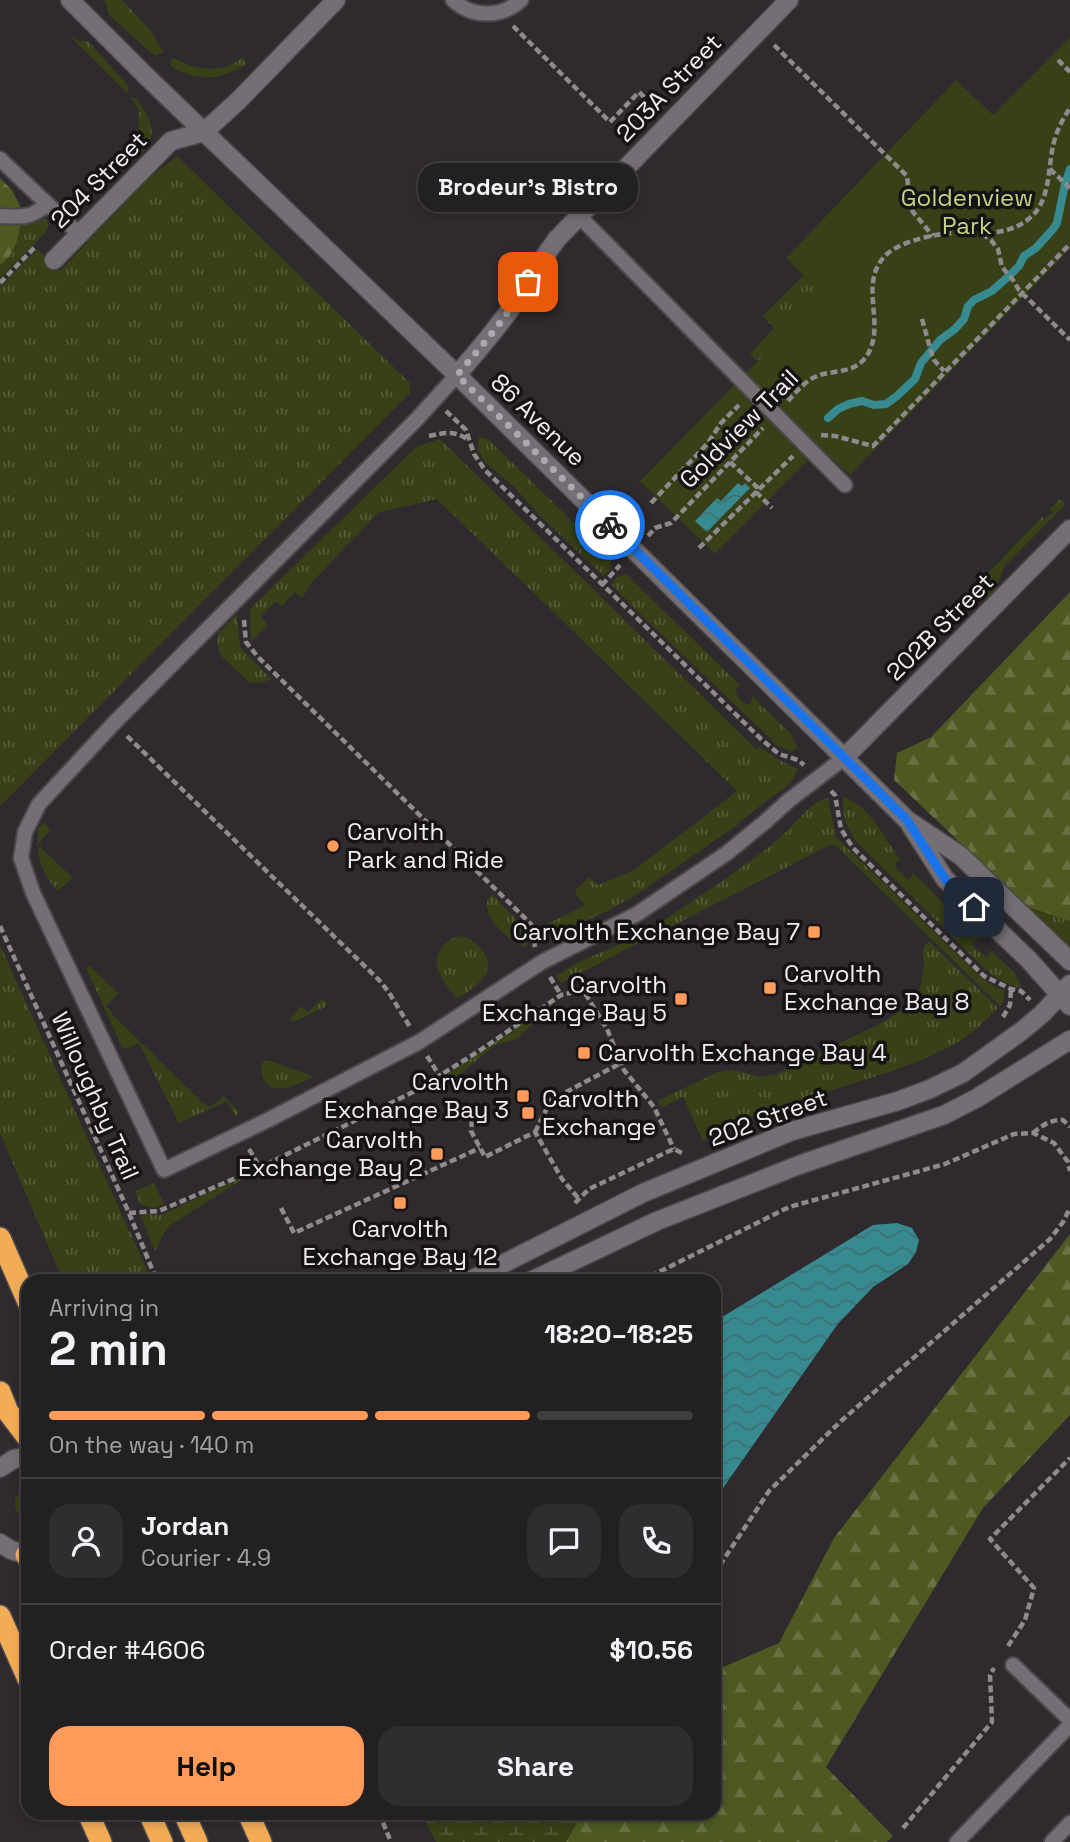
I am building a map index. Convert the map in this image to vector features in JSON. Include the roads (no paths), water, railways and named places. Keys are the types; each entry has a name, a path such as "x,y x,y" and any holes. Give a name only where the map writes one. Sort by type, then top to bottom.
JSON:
{"highway":[{"path":"0,1238 21,1286"},
{"path":"0,1392 8,1412 21,1429"},
{"path":"0,1616 21,1663"},
{"path":"91,1820 101,1842"},
{"path":"152,1820 162,1842"},
{"path":"187,1820 197,1842"},
{"path":"251,1820 261,1842"}],"street":[{"name":"86 Avenue","path":"70,0 457,375 907,820 961,856 1070,961"},
{"name":"204 Street","path":"54,260 171,141 204,132 239,100 336,0"},
{"name":"203A Street","path":"457,375 514,305 557,239 789,0"},
{"name":"202B Street","path":"844,758 1070,529"},
{"name":"86 Avenue","path":"907,820 945,879 1066,995"},
{"name":"202 Street","path":"483,1274 643,1194 792,1131 898,1101 930,1089 963,1073 1066,995"},
{"path":"546,1274 657,1221 799,1165 944,1115 977,1098 1070,1040"},
{"path":"0,1468 13,1459 21,1457"},
{"path":"0,1543 21,1554"}],"lane":[{"path":"453,0 473,13 494,13 514,7 521,0"},
{"path":"0,159 79,234"},
{"path":"0,216 30,216 47,204"},
{"path":"579,216 845,485"},
{"path":"457,375 417,419 114,723 39,804 25,832 20,858 33,893 164,1170 419,1042 542,962 648,907 727,853 844,758"},
{"path":"957,1842 1070,1723 1013,1665"},
{"path":"1052,1842 1070,1823"}],"water":[{"path":"738,483 742,486 745,483 750,488 707,532 695,521 717,498 721,501"},
{"path":"897,1223 912,1228 919,1240 916,1252 908,1264 873,1287 837,1325 721,1491 721,1318 873,1225"}],"waterway":[{"path":"828,418 849,404 862,401 874,405 886,404 915,379 921,363 940,340 964,319 968,306 1009,276 1024,256 1036,248 1053,229 1057,223 1070,169"}],"place":[{"name":"Brodeur's Bistro","path":"528,282"},
{"name":"Carvolth Park and Ride","path":"333,846"},
{"name":"Carvolth Exchange Bay 7","path":"814,932"},
{"name":"Carvolth Exchange Bay 8","path":"770,988"},
{"name":"Carvolth Exchange Bay 5","path":"681,999"},
{"name":"Carvolth Exchange Bay 4","path":"584,1053"},
{"name":"Carvolth Exchange Bay 3","path":"523,1096"},
{"name":"Carvolth Exchange","path":"528,1113"},
{"name":"Carvolth Exchange Bay 2","path":"437,1154"},
{"name":"Carvolth Exchange Bay 12","path":"400,1203"}],"park label":[{"name":"Goldenview Park","path":"967,212"}]}
